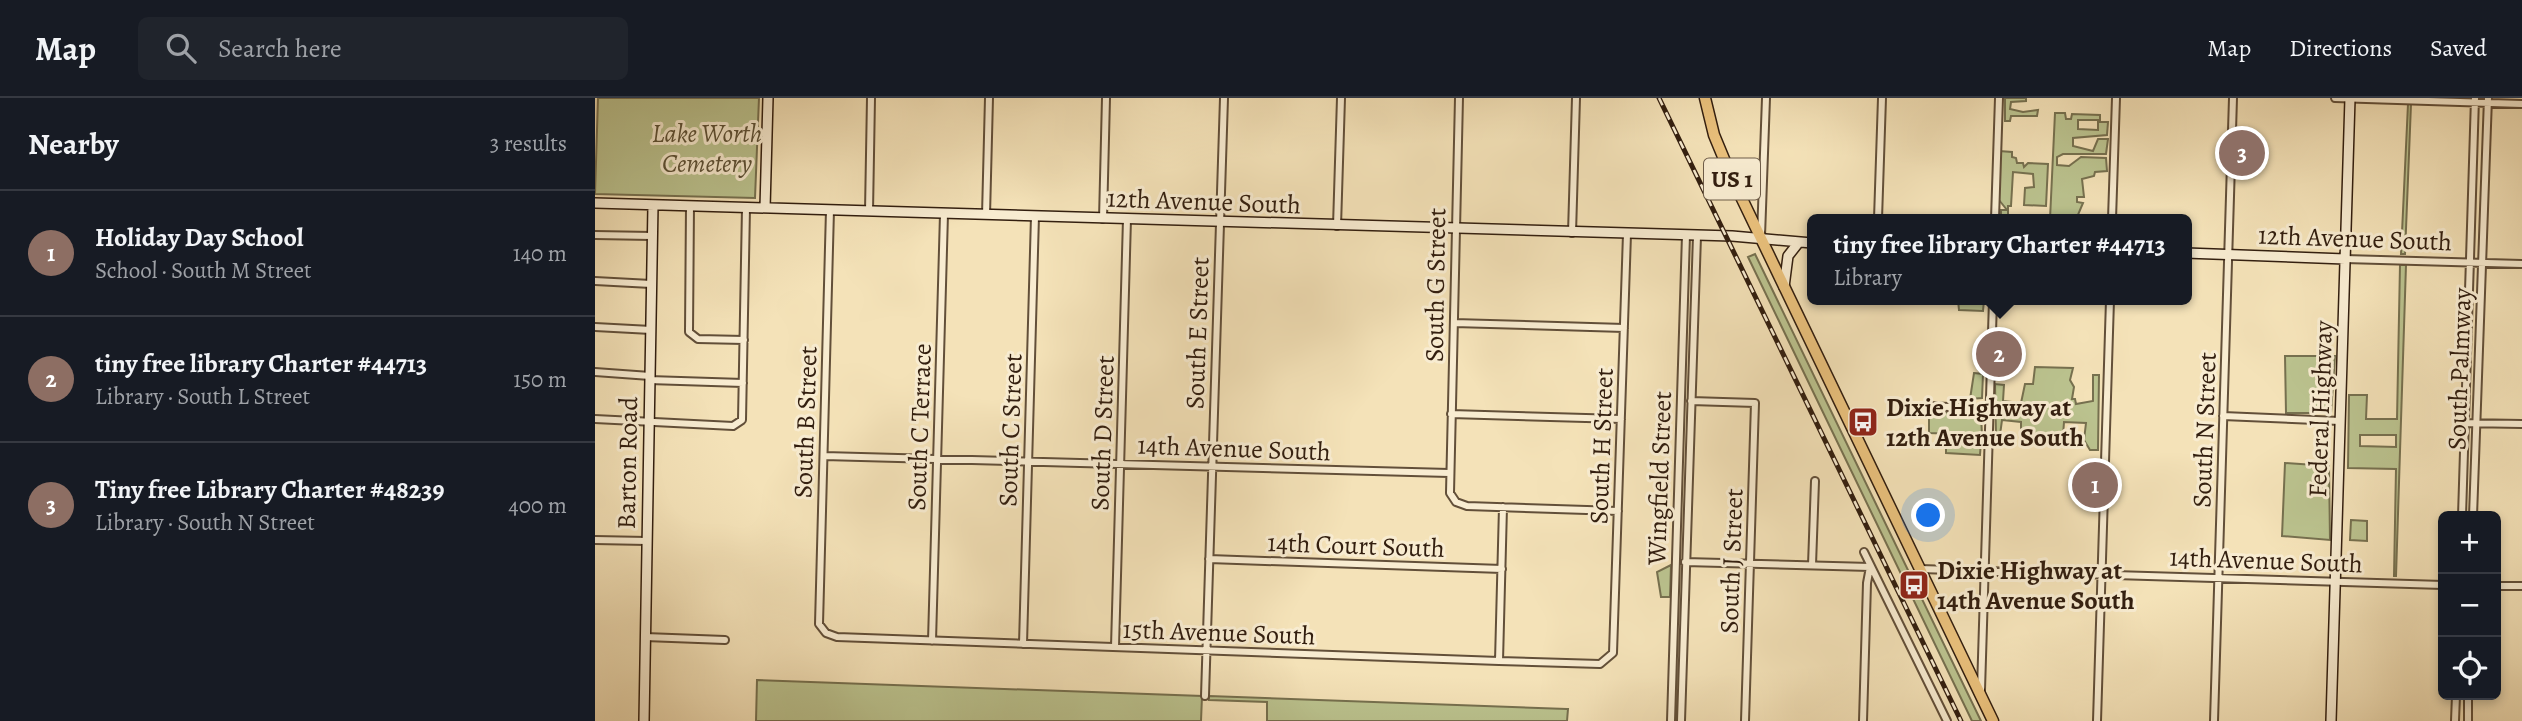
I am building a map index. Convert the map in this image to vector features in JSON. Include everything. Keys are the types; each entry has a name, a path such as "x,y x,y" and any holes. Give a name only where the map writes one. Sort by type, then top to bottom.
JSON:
{"main road":[{"name":"US 1","path":"1705,98 1721,156 1993,721"}],"street":[{"path":"765,208 768,98"},
{"path":"869,211 871,98"},
{"path":"986,215 989,98"},
{"path":"1103,219 1107,98"},
{"name":"South E Street","path":"1205,696 1224,98"},
{"path":"1337,226 1341,98"},
{"name":"South G Street","path":"1449,473 1459,98"},
{"path":"1571,233 1576,98"},
{"path":"1761,239 1766,98"},
{"path":"1878,214 1882,98"},
{"path":"1995,214 1999,98"},
{"path":"2112,214 2116,98"},
{"name":"South N Street","path":"2214,721 2234,98"},
{"path":"2335,98 2475,100 2522,104"},
{"name":"Federal Highway","path":"2331,721 2350,98"},
{"name":"South Palmway","path":"2462,511 2475,100"},
{"name":"South Palmway","path":"2473,511 2488,101"},
{"name":"12th Avenue South","path":"595,203 1697,236 1807,243"},
{"name":"Barton Road","path":"644,721 653,205"},
{"path":"690,206 689,332 698,339 744,340"},
{"path":"595,419 739,425 742,420 746,208"},
{"name":"South B Street","path":"826,633 820,624 831,210"},
{"name":"South C Terrace","path":"932,641 944,214"},
{"name":"South C Street","path":"1023,644 1035,216"},
{"name":"South D Street","path":"1115,647 1127,219"},
{"path":"595,234 652,236"},
{"name":"South H Street","path":"1610,658 1614,647 1626,234"},
{"name":"Wingfield Street","path":"1671,721 1686,236"},
{"name":"Wingfield Street","path":"1681,721 1697,236"},
{"path":"1784,287 1788,256 1799,242"},
{"name":"12th Avenue South","path":"2192,253 2522,264"},
{"path":"595,281 651,284"},
{"path":"1981,693 1993,305"},
{"path":"2098,721 2110,305"},
{"path":"1454,323 1624,328"},
{"path":"595,327 650,330"},
{"path":"595,372 743,383"},
{"path":"1681,401 1692,401"},
{"name":"South J Street","path":"1692,401 1755,402 1745,721"},
{"path":"1929,406 1989,409"},
{"path":"1451,414 1621,419"},
{"path":"2223,416 2340,421"},
{"path":"2464,423 2522,424"},
{"path":"1680,442 1691,442"},
{"name":"14th Avenue South","path":"824,456 1449,473"},
{"path":"1449,473 1450,493 1456,502 1467,506 1618,511"},
{"path":"1812,565 1815,481"},
{"path":"1499,661 1503,508"},
{"path":"595,540 647,541"},
{"path":"1864,552 1947,721"},
{"name":"14th Court South","path":"1209,559 1502,569"},
{"path":"1676,562 1870,567"},
{"path":"1863,721 1867,583 1870,567"},
{"name":"14th Avenue South","path":"1920,569 2438,585"},
{"path":"2501,586 2522,586"},
{"name":"15th Avenue South","path":"826,633 837,637 932,641 1499,661 1600,664 1610,658"},
{"path":"645,637 725,640"},
{"path":"2455,721 2456,700"},
{"path":"2468,700 2468,721"}],"green space":[{"name":"Lake Worth Cemetery","path":"598,98 759,98 755,198 595,194"},
{"path":"2005,98 2026,98 2026,101 2011,102 2010,109 2023,112 2038,110 2037,116 2011,116 2010,121 2005,121"},
{"path":"2408,104 2411,104 2405,254 2401,254"},
{"path":"2055,113 2065,113 2066,119 2071,119 2072,114 2100,115 2100,120 2078,120 2078,129 2098,130 2098,122 2108,122 2107,135 2073,138 2073,146 2093,151 2098,139 2108,139 2106,154 2063,154 2057,157 2057,165 2069,166 2081,157 2106,158 2107,171 2095,172 2094,176 2082,179 2084,197 2077,197 2077,202 2083,203 2078,214 2050,214"},
{"path":"1999,151 2012,152 2012,157 2016,158 2017,163 2023,163 2024,167 2028,163 2048,164 2046,206 2024,205 2025,188 2034,187 2033,174 2013,172 2008,214 2001,214 2001,210 2007,210 1999,200"},
{"path":"1755,254 1981,721 1972,721 1748,257"},
{"path":"2400,265 2406,265 2394,576 2396,469 2348,468 2349,395 2367,395 2366,419 2397,419","holes":["2360,435 2396,435 2396,447 2360,446"]},
{"path":"1958,305 1984,305 1983,311 1959,310"},
{"path":"2285,356 2335,356 2331,413 2286,413"},
{"path":"2035,367 2073,368 2070,380 2074,387 2072,399 2075,399 2076,404 2093,401 2093,375 2099,375 2098,450 2090,450 2084,440 2086,423 2064,422 2063,436 2021,436 2021,422 2002,420 2000,435 1996,435 1995,384 2004,385 2003,401 2021,403 2025,384 2033,384"},
{"path":"1974,373 1983,374 1982,398 1970,399"},
{"path":"1929,411 1981,415 1982,435 1929,433"},
{"path":"1946,440 1981,441 1980,455 1946,453"},
{"path":"2285,463 2329,466 2330,540 2282,536"},
{"path":"2351,520 2367,521 2367,541 2350,540"},
{"path":"1671,565 1670,597 1661,597 1657,572"},
{"path":"757,680 1202,696 1201,721 756,721"},
{"path":"1209,696 1568,709 1567,721 1267,721 1267,702 1209,700"}],"railway":[{"path":"1659,98 1961,721"}],"place":[{"name":"Tiny free Library Charter #48239","path":"2242,153"},
{"name":"tiny free library Charter #44713","path":"1999,354"},
{"name":"Dixie Highway at 12th Avenue South","path":"1863,422"},
{"name":"Holiday Day School","path":"2095,485"},
{"name":"Dixie Highway at 14th Avenue South","path":"1914,585"}]}
